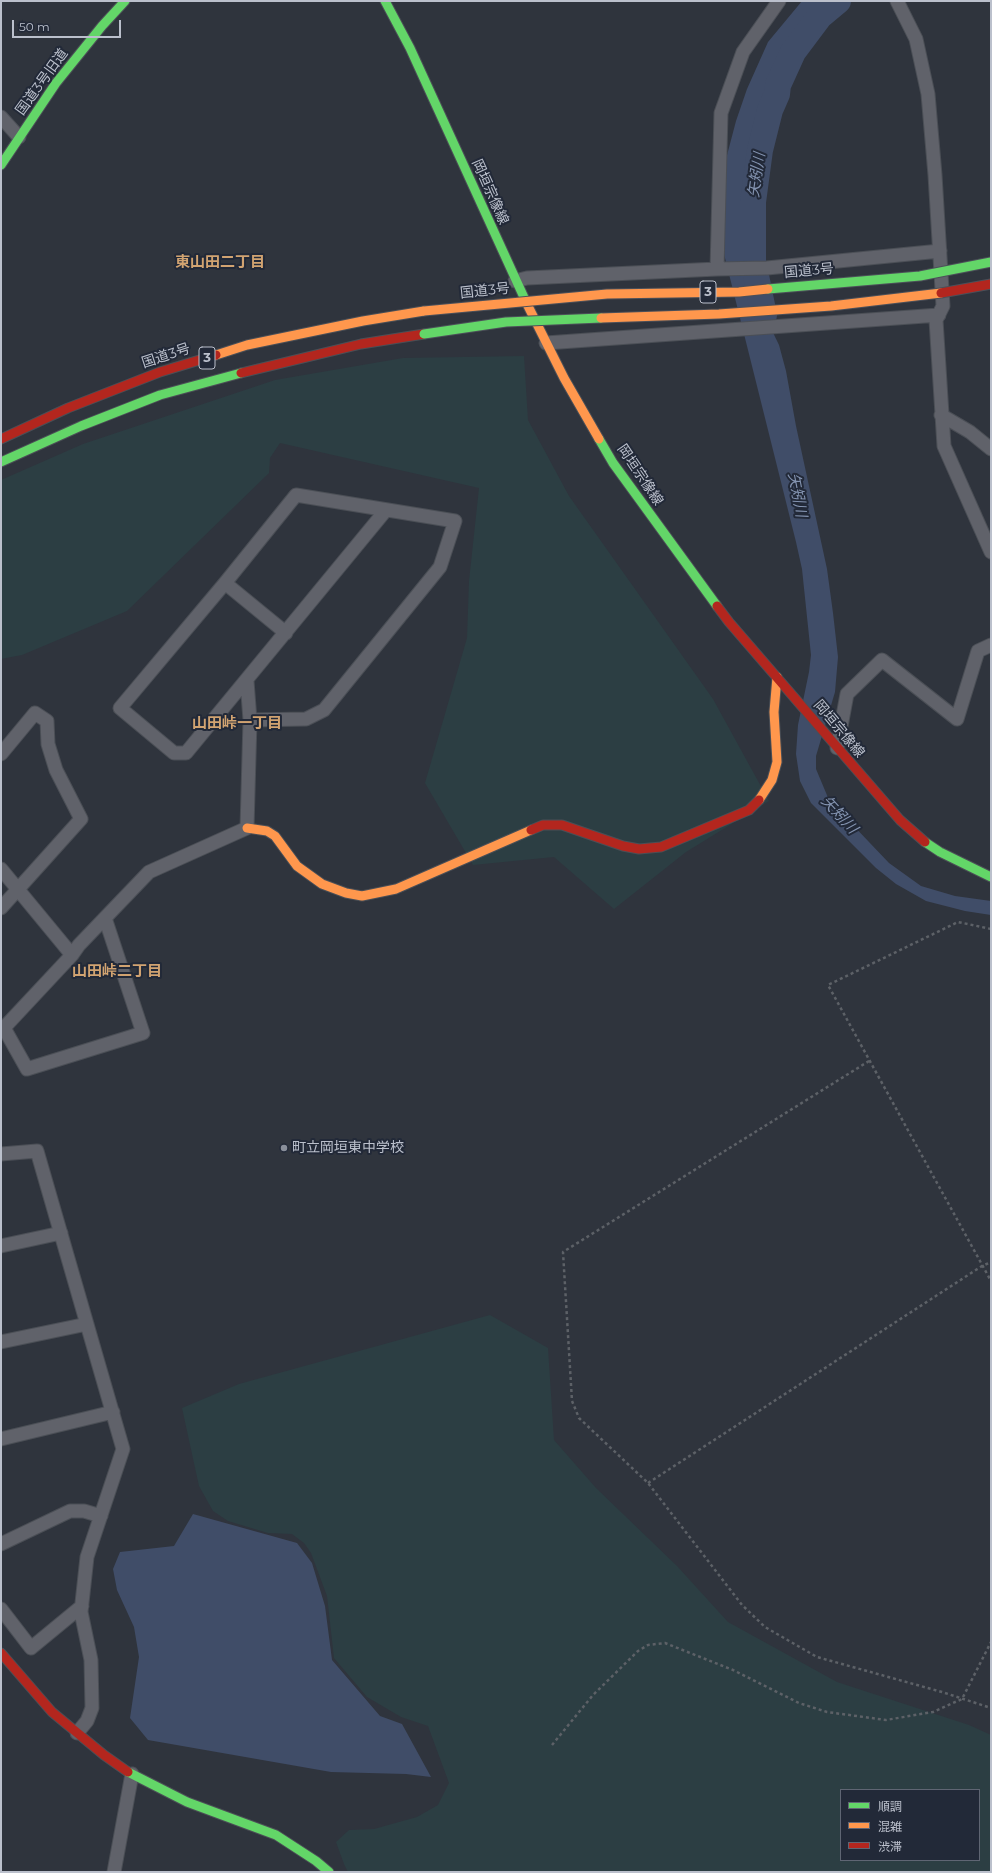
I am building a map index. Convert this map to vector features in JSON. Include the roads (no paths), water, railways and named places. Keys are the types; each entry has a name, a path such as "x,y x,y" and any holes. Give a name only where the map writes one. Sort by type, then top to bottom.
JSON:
{"main road":[{"name":"国道3号旧道","path":"1,165 56,83 102,26 125,1"},
{"name":"岡垣宗像線","path":"385,1 410,48 514,281 564,378 613,463 729,622 900,820 923,841 940,852 991,877"},
{"name":"国道3号","path":"1,439 68,408 160,372 247,345 363,321 424,311 497,303 607,294 739,292 920,276 991,262"},
{"name":"3","path":"1,462 81,426 160,395 258,368 346,347 506,322 719,314 831,306 922,296 991,284"},
{"path":"247,828 267,832 274,836 297,866 322,884 346,893 362,896 396,889 543,825 562,825 591,833 623,846 639,849 661,847 683,839 748,810 766,791 772,780 777,762 774,712 776,677"},
{"path":"1,1654 52,1712 77,1733 132,1774 187,1802 276,1835 316,1861 329,1872"}],"street":[{"path":"717,269 721,113 743,52 779,1"},
{"path":"898,1 916,38 928,94 943,306 936,320 944,446 991,552"},
{"path":"1,117 19,137"},
{"path":"514,281 527,278 767,268 940,251"},
{"path":"546,343 939,314"},
{"path":"941,415 970,432 991,449"},
{"path":"250,720 306,719 324,710 440,567 455,521 296,495 225,583 120,708 174,753 186,753 247,681 386,510"},
{"path":"225,583 286,633"},
{"path":"834,744 847,694 882,660 957,719 978,650 991,645"},
{"path":"105,918 143,1034 27,1068 2,1030 105,918 149,872 247,828 250,720 247,681"},
{"path":"1,754 35,713 47,722 48,744 56,770 81,819 1,908"},
{"path":"1,869 72,955"},
{"path":"1,1154 37,1151 123,1449 87,1557 82,1612 91,1660 92,1708 87,1722 77,1733"},
{"path":"1,1246 61,1232"},
{"path":"1,1342 87,1324"},
{"path":"1,1439 112,1412"},
{"path":"1,1544 70,1511 84,1512 101,1516"},
{"path":"1,1609 31,1648 82,1606"},
{"path":"114,1872 132,1774"}],"water":[{"path":"802,1 826,1 800,31 779,72 757,135 750,173 746,211 749,257 764,314 779,345 786,371 796,426 827,569 833,613 838,657 835,692 816,756 816,769 829,800 889,863 921,886 955,896 991,901 991,915 965,911 926,901 896,884 876,868 811,803 800,781 796,754 798,725 811,655 802,569 724,254 726,159 736,121 747,89 768,42"},
{"path":"193,1514 297,1543 312,1563 325,1606 332,1660 380,1716 402,1724 431,1777 406,1774 331,1772 148,1740 130,1718 139,1657 134,1627 117,1590 113,1569 120,1552 174,1546"}],"waterway":[{"name":"矢矧川","path":"764,315 753,261 753,202 760,150 770,110 777,94 778,85 793,52 820,16 838,1"}],"place":[{"name":"町立岡垣東中学校","path":"284,1148"}],"district":[{"name":"東山田二丁目","path":"220,263"},
{"name":"山田峠一丁目","path":"237,724"},
{"name":"山田峠二丁目","path":"117,972"}]}
